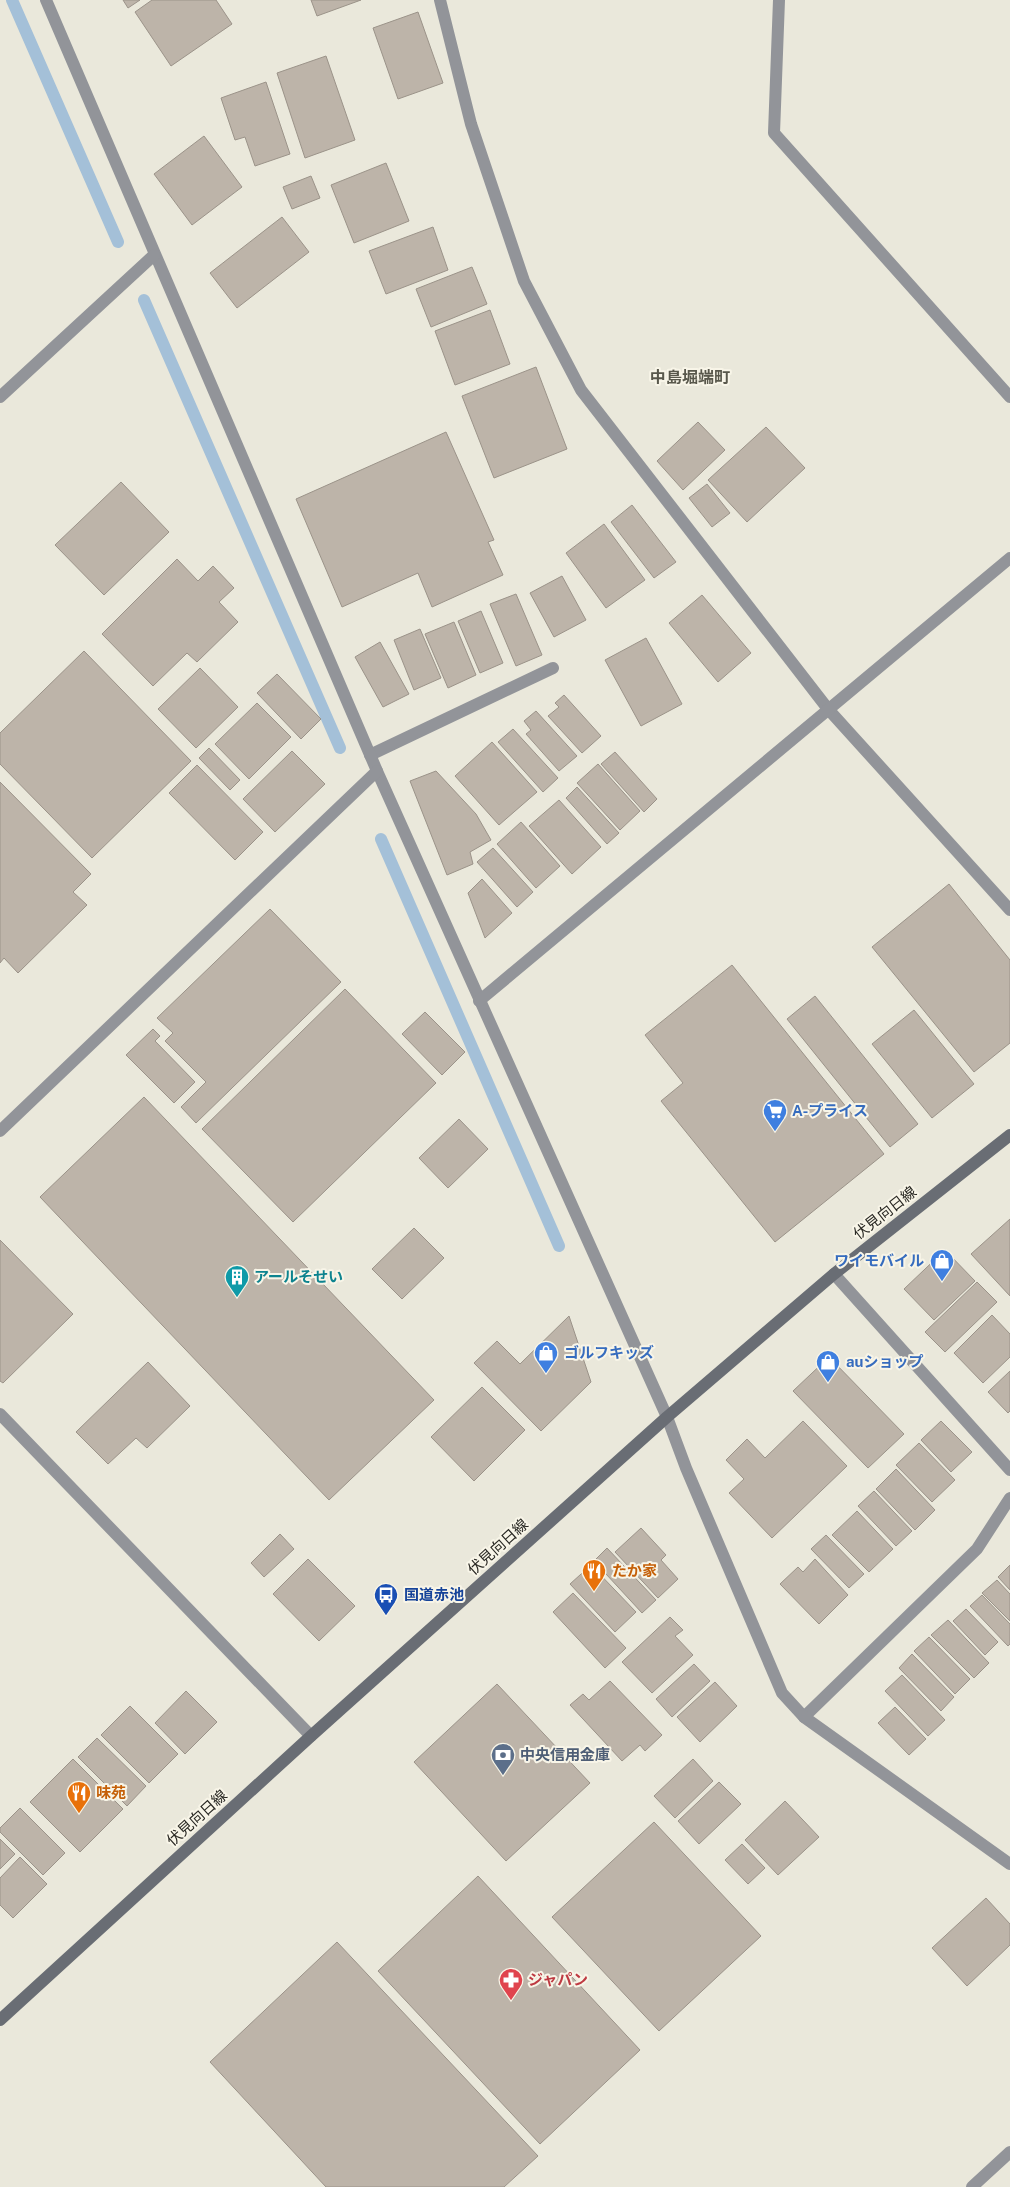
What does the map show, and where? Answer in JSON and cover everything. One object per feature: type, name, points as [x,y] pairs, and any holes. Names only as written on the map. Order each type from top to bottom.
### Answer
[{"type":"main road","name":"伏見向日線","points":[[0,2020],[311,1736],[667,1417],[834,1274],[1010,1135]]},
{"type":"street","points":[[46,0],[377,771],[667,1417],[686,1468],[782,1693],[804,1717],[1010,1864]]},
{"type":"street","points":[[440,0],[471,124],[524,281],[581,390],[828,709],[1010,910]]},
{"type":"street","points":[[779,0],[774,133],[1010,397]]},
{"type":"street","points":[[0,397],[154,255]]},
{"type":"street","points":[[479,1001],[1010,558]]},
{"type":"street","points":[[370,755],[554,668]]},
{"type":"street","points":[[0,1131],[377,771]]},
{"type":"street","points":[[834,1274],[1010,1470]]},
{"type":"street","points":[[0,1414],[311,1736]]},
{"type":"street","points":[[804,1717],[977,1549],[1010,1498]]},
{"type":"street","points":[[972,2187],[1010,2152]]},
{"type":"building","points":[[123,0],[140,0],[128,8]]},
{"type":"building","points":[[152,0],[216,0],[232,24],[171,66],[135,12]]},
{"type":"building","points":[[311,0],[361,0],[317,16]]},
{"type":"building","points":[[418,12],[443,83],[398,99],[373,28]]},
{"type":"building","points":[[326,56],[355,140],[305,158],[277,73]]},
{"type":"building","points":[[266,82],[290,154],[255,166],[245,137],[235,140],[221,98]]},
{"type":"building","points":[[204,136],[242,187],[192,225],[154,174]]},
{"type":"building","points":[[386,163],[409,221],[354,243],[331,185]]},
{"type":"building","points":[[311,176],[320,198],[292,209],[283,187]]},
{"type":"building","points":[[282,217],[309,252],[237,308],[210,273]]},
{"type":"building","points":[[433,227],[448,270],[386,294],[369,251]]},
{"type":"building","points":[[472,267],[487,304],[431,327],[416,289]]},
{"type":"building","points":[[490,310],[510,364],[455,385],[435,331]]},
{"type":"building","points":[[536,367],[567,449],[494,478],[462,396]]},
{"type":"building","points":[[698,422],[725,450],[683,490],[657,461]]},
{"type":"building","points":[[766,427],[805,468],[747,522],[708,480]]},
{"type":"building","points":[[446,432],[494,540],[488,542],[503,575],[432,607],[418,573],[342,607],[296,499]]},
{"type":"building","points":[[121,482],[169,532],[104,595],[55,545]]},
{"type":"building","points":[[707,484],[730,513],[712,527],[689,498]]},
{"type":"building","points":[[632,505],[676,562],[654,578],[611,522]]},
{"type":"building","points":[[604,524],[645,580],[606,608],[566,553]]},
{"type":"building","points":[[177,559],[198,581],[213,566],[234,588],[219,602],[238,622],[197,662],[187,653],[153,686],[102,634]]},
{"type":"building","points":[[562,576],[586,620],[554,637],[530,593]]},
{"type":"building","points":[[516,594],[542,655],[516,666],[490,604]]},
{"type":"building","points":[[702,595],[751,653],[718,682],[669,623]]},
{"type":"building","points":[[481,611],[503,663],[480,673],[458,621]]},
{"type":"building","points":[[454,622],[476,675],[448,688],[425,634]]},
{"type":"building","points":[[420,629],[441,678],[414,690],[394,640]]},
{"type":"building","points":[[646,638],[682,704],[641,726],[605,660]]},
{"type":"building","points":[[380,642],[409,694],[383,707],[355,657]]},
{"type":"building","points":[[84,651],[191,761],[92,858],[0,764],[0,733]]},
{"type":"building","points":[[200,668],[238,707],[196,748],[158,709]]},
{"type":"building","points":[[277,674],[321,719],[301,739],[257,693]]},
{"type":"building","points":[[564,695],[601,736],[582,753],[548,716],[559,707],[555,703]]},
{"type":"building","points":[[257,703],[291,737],[249,779],[215,744]]},
{"type":"building","points":[[536,711],[577,756],[559,771],[526,734],[531,730],[524,721]]},
{"type":"building","points":[[513,729],[558,778],[543,792],[498,742]]},
{"type":"building","points":[[492,742],[537,792],[499,825],[455,776]]},
{"type":"building","points":[[209,748],[240,780],[230,790],[199,758]]},
{"type":"building","points":[[292,751],[325,784],[275,832],[243,799]]},
{"type":"building","points":[[615,752],[657,799],[644,812],[601,764]]},
{"type":"building","points":[[598,764],[640,811],[620,830],[577,783]]},
{"type":"building","points":[[197,765],[263,832],[235,860],[169,793]]},
{"type":"building","points":[[436,771],[476,814],[491,840],[470,852],[473,864],[447,875],[410,781]]},
{"type":"building","points":[[0,782],[91,874],[73,892],[87,905],[18,973],[4,958],[0,963]]},
{"type":"building","points":[[577,787],[619,833],[607,844],[566,798]]},
{"type":"building","points":[[559,800],[601,847],[572,874],[529,826]]},
{"type":"building","points":[[521,822],[560,866],[536,888],[497,844]]},
{"type":"building","points":[[493,848],[533,892],[517,907],[477,862]]},
{"type":"building","points":[[482,879],[512,913],[485,938],[468,893]]},
{"type":"building","points":[[949,884],[1010,960],[1010,1043],[974,1072],[872,947]]},
{"type":"building","points":[[270,909],[341,982],[196,1123],[181,1107],[206,1082],[165,1041],[173,1033],[157,1018]]},
{"type":"building","points":[[732,965],[884,1154],[775,1242],[661,1101],[683,1083],[645,1035]]},
{"type":"building","points":[[345,989],[436,1083],[293,1222],[202,1129]]},
{"type":"building","points":[[815,996],[918,1124],[890,1147],[787,1019]]},
{"type":"building","points":[[914,1010],[974,1084],[932,1118],[872,1044]]},
{"type":"building","points":[[425,1012],[465,1052],[442,1075],[402,1034]]},
{"type":"building","points":[[153,1029],[160,1036],[155,1041],[195,1082],[174,1103],[126,1055]]},
{"type":"building","name":"アールそせい","points":[[144,1097],[434,1400],[329,1500],[40,1197]]},
{"type":"building","points":[[459,1119],[488,1149],[448,1188],[419,1158]]},
{"type":"building","points":[[1010,1219],[1010,1296],[971,1254]]},
{"type":"building","points":[[414,1228],[444,1258],[402,1299],[372,1269]]},
{"type":"building","points":[[0,1240],[73,1314],[3,1383],[0,1381]]},
{"type":"building","points":[[945,1250],[975,1281],[934,1320],[904,1289]]},
{"type":"building","points":[[977,1282],[997,1302],[945,1352],[925,1332]]},
{"type":"building","points":[[992,1315],[1010,1334],[1010,1357],[983,1383],[954,1353]]},
{"type":"building","points":[[569,1316],[591,1382],[541,1431],[474,1363],[497,1341],[520,1364]]},
{"type":"building","points":[[829,1357],[904,1434],[868,1468],[793,1391]]},
{"type":"building","points":[[148,1362],[190,1406],[147,1448],[136,1438],[108,1464],[76,1432]]},
{"type":"building","points":[[1010,1371],[1010,1411],[1008,1413],[988,1392]]},
{"type":"building","points":[[482,1387],[525,1430],[474,1481],[431,1437]]},
{"type":"building","points":[[803,1421],[847,1466],[772,1538],[729,1493],[744,1479],[726,1460],[747,1439],[765,1458]]},
{"type":"building","points":[[941,1421],[972,1452],[951,1472],[921,1440]]},
{"type":"building","points":[[919,1443],[955,1480],[932,1502],[896,1465]]},
{"type":"building","points":[[896,1469],[935,1510],[915,1530],[876,1489]]},
{"type":"building","points":[[874,1491],[912,1531],[896,1546],[858,1506]]},
{"type":"building","points":[[857,1511],[893,1549],[869,1572],[832,1535]]},
{"type":"building","points":[[641,1528],[666,1555],[661,1560],[678,1579],[658,1598],[615,1552]]},
{"type":"building","points":[[280,1534],[294,1549],[264,1577],[251,1563]]},
{"type":"building","points":[[826,1535],[864,1574],[849,1588],[811,1549]]},
{"type":"building","points":[[607,1548],[656,1600],[642,1613],[594,1561]]},
{"type":"building","points":[[308,1559],[355,1606],[319,1641],[273,1594]]},
{"type":"building","points":[[815,1559],[848,1595],[819,1624],[780,1584],[798,1567],[803,1572]]},
{"type":"building","points":[[591,1565],[636,1612],[615,1632],[570,1584]]},
{"type":"building","points":[[1010,1565],[1010,1590],[998,1577]]},
{"type":"building","points":[[997,1580],[1010,1594],[1010,1621],[982,1593]]},
{"type":"building","points":[[573,1593],[626,1648],[605,1668],[553,1612]]},
{"type":"building","points":[[982,1595],[1010,1624],[1010,1644],[1008,1646],[970,1606]]},
{"type":"building","points":[[966,1609],[998,1642],[985,1655],[953,1621]]},
{"type":"building","points":[[670,1617],[683,1630],[675,1636],[693,1655],[652,1693],[622,1662]]},
{"type":"building","points":[[948,1620],[989,1663],[974,1678],[931,1635]]},
{"type":"building","points":[[929,1637],[970,1679],[955,1694],[914,1651]]},
{"type":"building","points":[[912,1654],[954,1697],[941,1711],[899,1668]]},
{"type":"building","points":[[694,1664],[710,1681],[672,1717],[656,1699]]},
{"type":"building","points":[[902,1675],[945,1720],[928,1736],[885,1691]]},
{"type":"building","points":[[610,1681],[662,1735],[645,1751],[640,1745],[622,1761],[570,1705],[583,1694],[589,1700]]},
{"type":"building","points":[[715,1682],[737,1706],[700,1742],[677,1717]]},
{"type":"building","points":[[497,1684],[590,1783],[506,1861],[414,1762]]},
{"type":"building","points":[[186,1691],[217,1722],[185,1754],[155,1723]]},
{"type":"building","points":[[130,1706],[178,1754],[149,1783],[101,1735]]},
{"type":"building","points":[[895,1707],[926,1739],[909,1755],[878,1723]]},
{"type":"building","points":[[97,1738],[146,1786],[127,1806],[78,1757]]},
{"type":"building","points":[[73,1759],[123,1809],[80,1852],[30,1802]]},
{"type":"building","points":[[693,1759],[713,1781],[675,1818],[654,1796]]},
{"type":"building","points":[[719,1782],[741,1804],[699,1844],[678,1821]]},
{"type":"building","points":[[785,1801],[819,1837],[778,1875],[745,1840]]},
{"type":"building","points":[[20,1808],[65,1853],[43,1875],[0,1832],[0,1828]]},
{"type":"building","points":[[654,1822],[761,1936],[659,2031],[552,1917]]},
{"type":"building","points":[[0,1839],[15,1854],[0,1869]]},
{"type":"building","points":[[742,1844],[765,1868],[748,1884],[725,1860]]},
{"type":"building","points":[[20,1857],[47,1884],[13,1918],[0,1905],[0,1878]]},
{"type":"building","points":[[478,1876],[640,2050],[540,2144],[378,1971]]},
{"type":"building","points":[[986,1898],[1010,1924],[1010,1945],[967,1986],[932,1948]]},
{"type":"building","points":[[337,1942],[538,2156],[504,2187],[326,2187],[210,2062]]},
{"type":"waterway","points":[[12,0],[118,242]]},
{"type":"waterway","points":[[144,300],[340,748]]},
{"type":"waterway","points":[[381,839],[559,1246]]},
{"type":"place","name":"A-プライス","points":[[775,1132]]},
{"type":"place","name":"ワイモバイル","points":[[942,1282]]},
{"type":"place","name":"アールそせい","points":[[237,1298]]},
{"type":"place","name":"ゴルフキッズ","points":[[546,1374]]},
{"type":"place","name":"auショップ","points":[[828,1383]]},
{"type":"place","name":"たか家","points":[[594,1592]]},
{"type":"place","name":"国道赤池","points":[[386,1616]]},
{"type":"place","name":"中央信用金庫","points":[[503,1776]]},
{"type":"place","name":"味苑","points":[[79,1814]]},
{"type":"place","name":"ジャパン","points":[[511,2001]]},
{"type":"district","name":"中島堀端町","points":[[690,377]]}]
